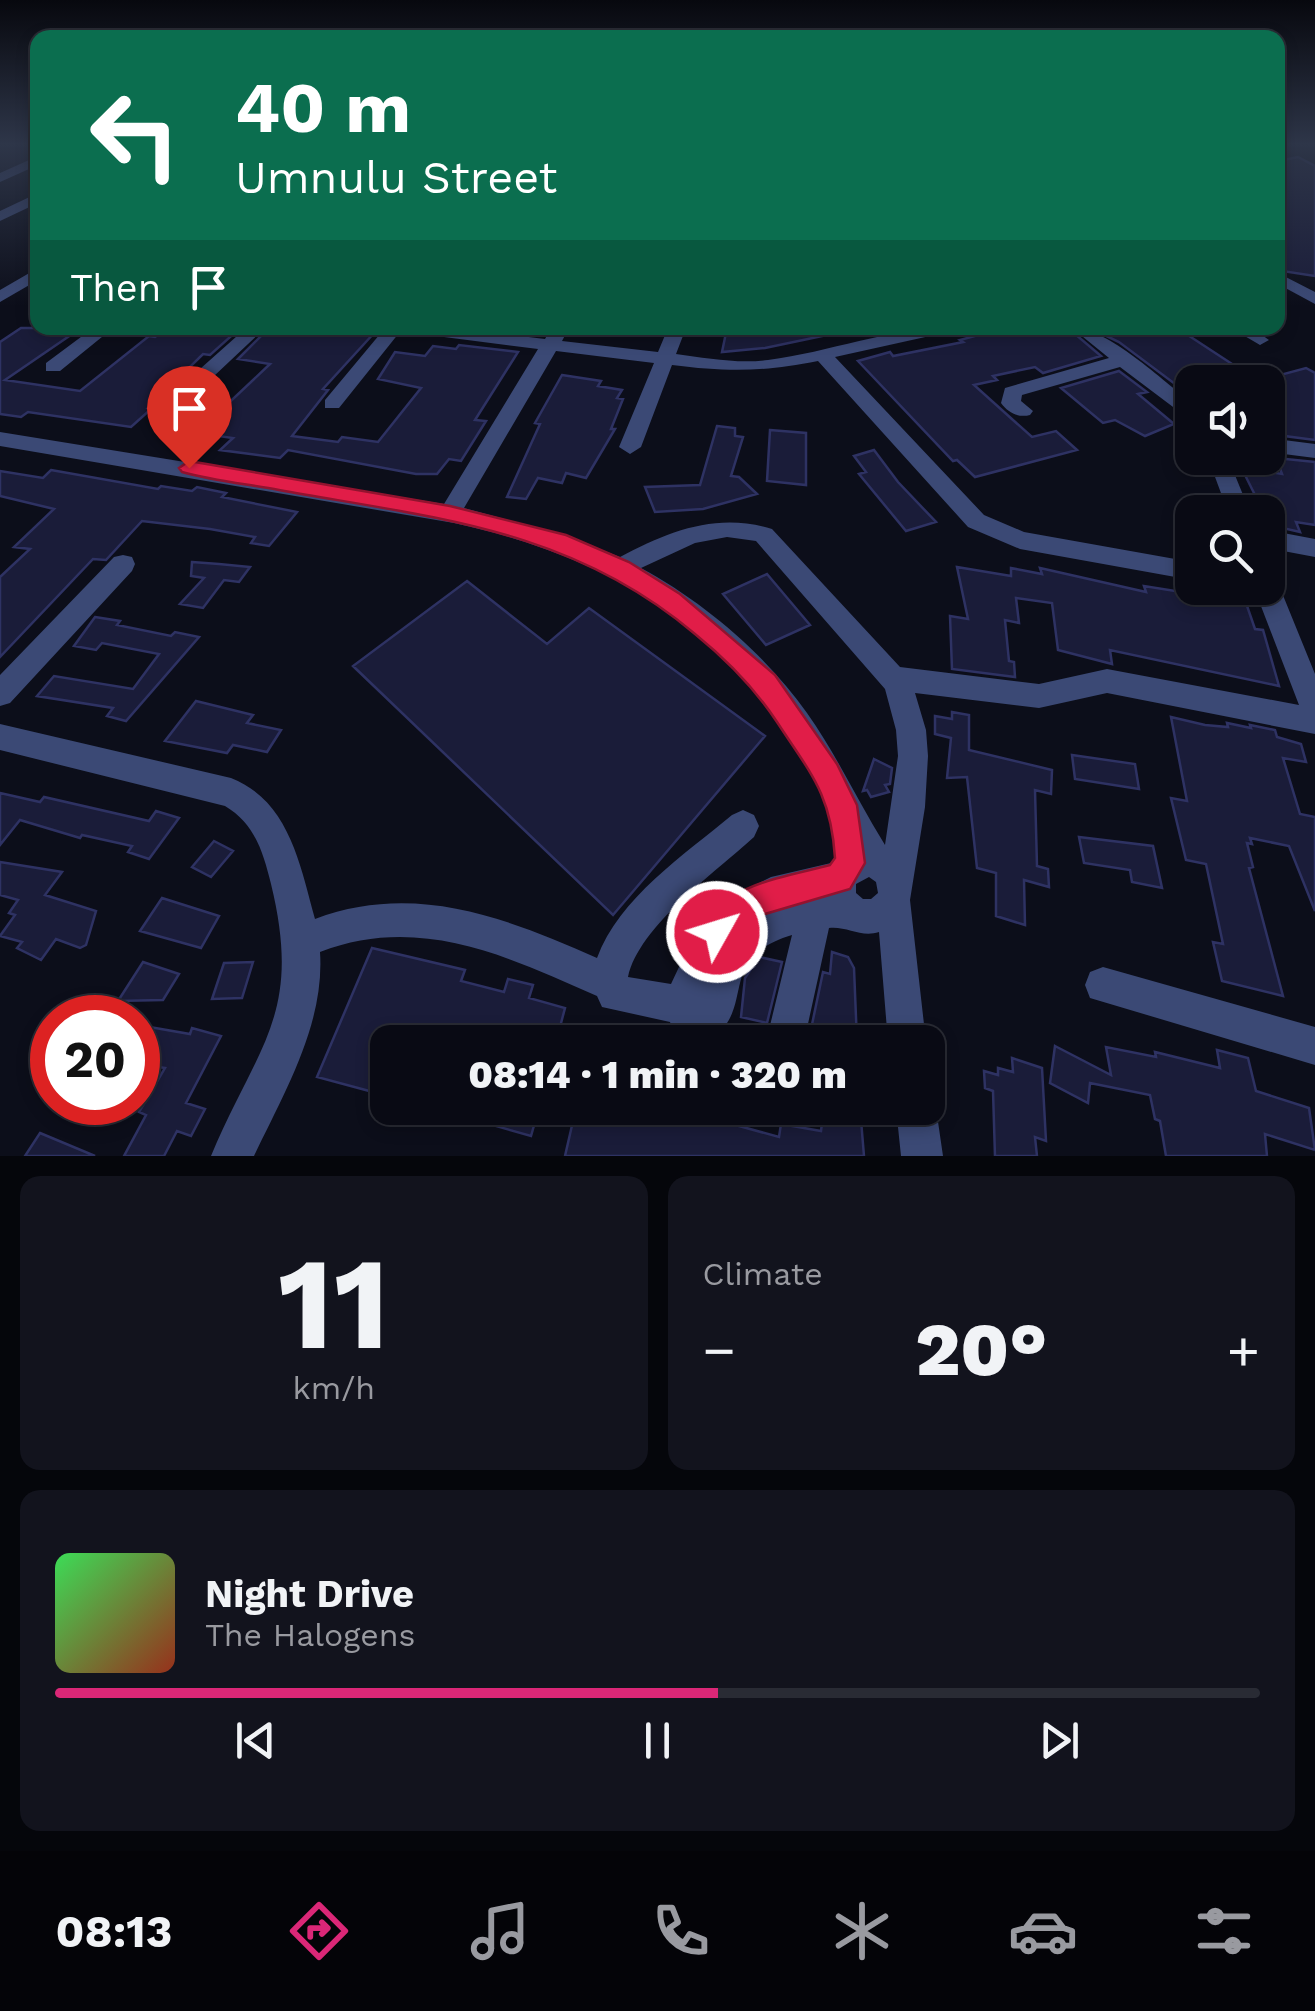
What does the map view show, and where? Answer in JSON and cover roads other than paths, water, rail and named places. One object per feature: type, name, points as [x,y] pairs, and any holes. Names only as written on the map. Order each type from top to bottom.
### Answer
[{"type":"street","points":[[0,217],[30,201]]},
{"type":"street","points":[[0,276],[30,277]]},
{"type":"street","points":[[0,297],[30,279]]},
{"type":"street","points":[[1285,282],[1315,299]]},
{"type":"street","points":[[53,368],[95,335]]},
{"type":"street","points":[[189,390],[248,335]]},
{"type":"street","points":[[332,404],[388,335]]},
{"type":"street","points":[[630,447],[674,335]]},
{"type":"street","points":[[450,514],[555,336],[663,359],[734,368],[767,366],[822,354],[882,335]]},
{"type":"street","points":[[1090,335],[1175,399]]},
{"type":"street","points":[[1252,335],[1260,340]]},
{"type":"street","points":[[822,354],[976,521],[1020,540],[1175,568]]},
{"type":"street","points":[[1023,412],[1011,403],[1012,392],[1124,360]]},
{"type":"street","points":[[0,439],[450,514],[558,541],[621,568],[672,600],[766,683],[806,737],[847,816],[861,891],[898,967],[905,1025]]},
{"type":"street","points":[[1285,447],[1315,451]]},
{"type":"street","points":[[621,568],[665,544],[696,535],[737,528],[764,535],[892,678],[908,706],[912,758],[907,823],[861,891],[794,1025]]},
{"type":"street","points":[[1285,542],[1315,548]]},
{"type":"street","points":[[0,694],[123,564]]},
{"type":"street","points":[[1275,605],[1315,710]]},
{"type":"street","points":[[892,678],[1039,696],[1107,681],[1315,721]]},
{"type":"street","points":[[0,736],[231,793],[250,802],[278,846],[302,941],[302,973],[280,1054],[232,1156]]},
{"type":"street","points":[[607,982],[608,969],[628,933],[744,826]]},
{"type":"street","points":[[302,941],[361,922],[418,918],[467,928],[540,950],[607,982],[623,998],[698,1024],[736,947],[756,930],[861,891]]},
{"type":"street","points":[[1103,985],[1315,1046]]},
{"type":"street","points":[[918,1125],[922,1156]]}]
